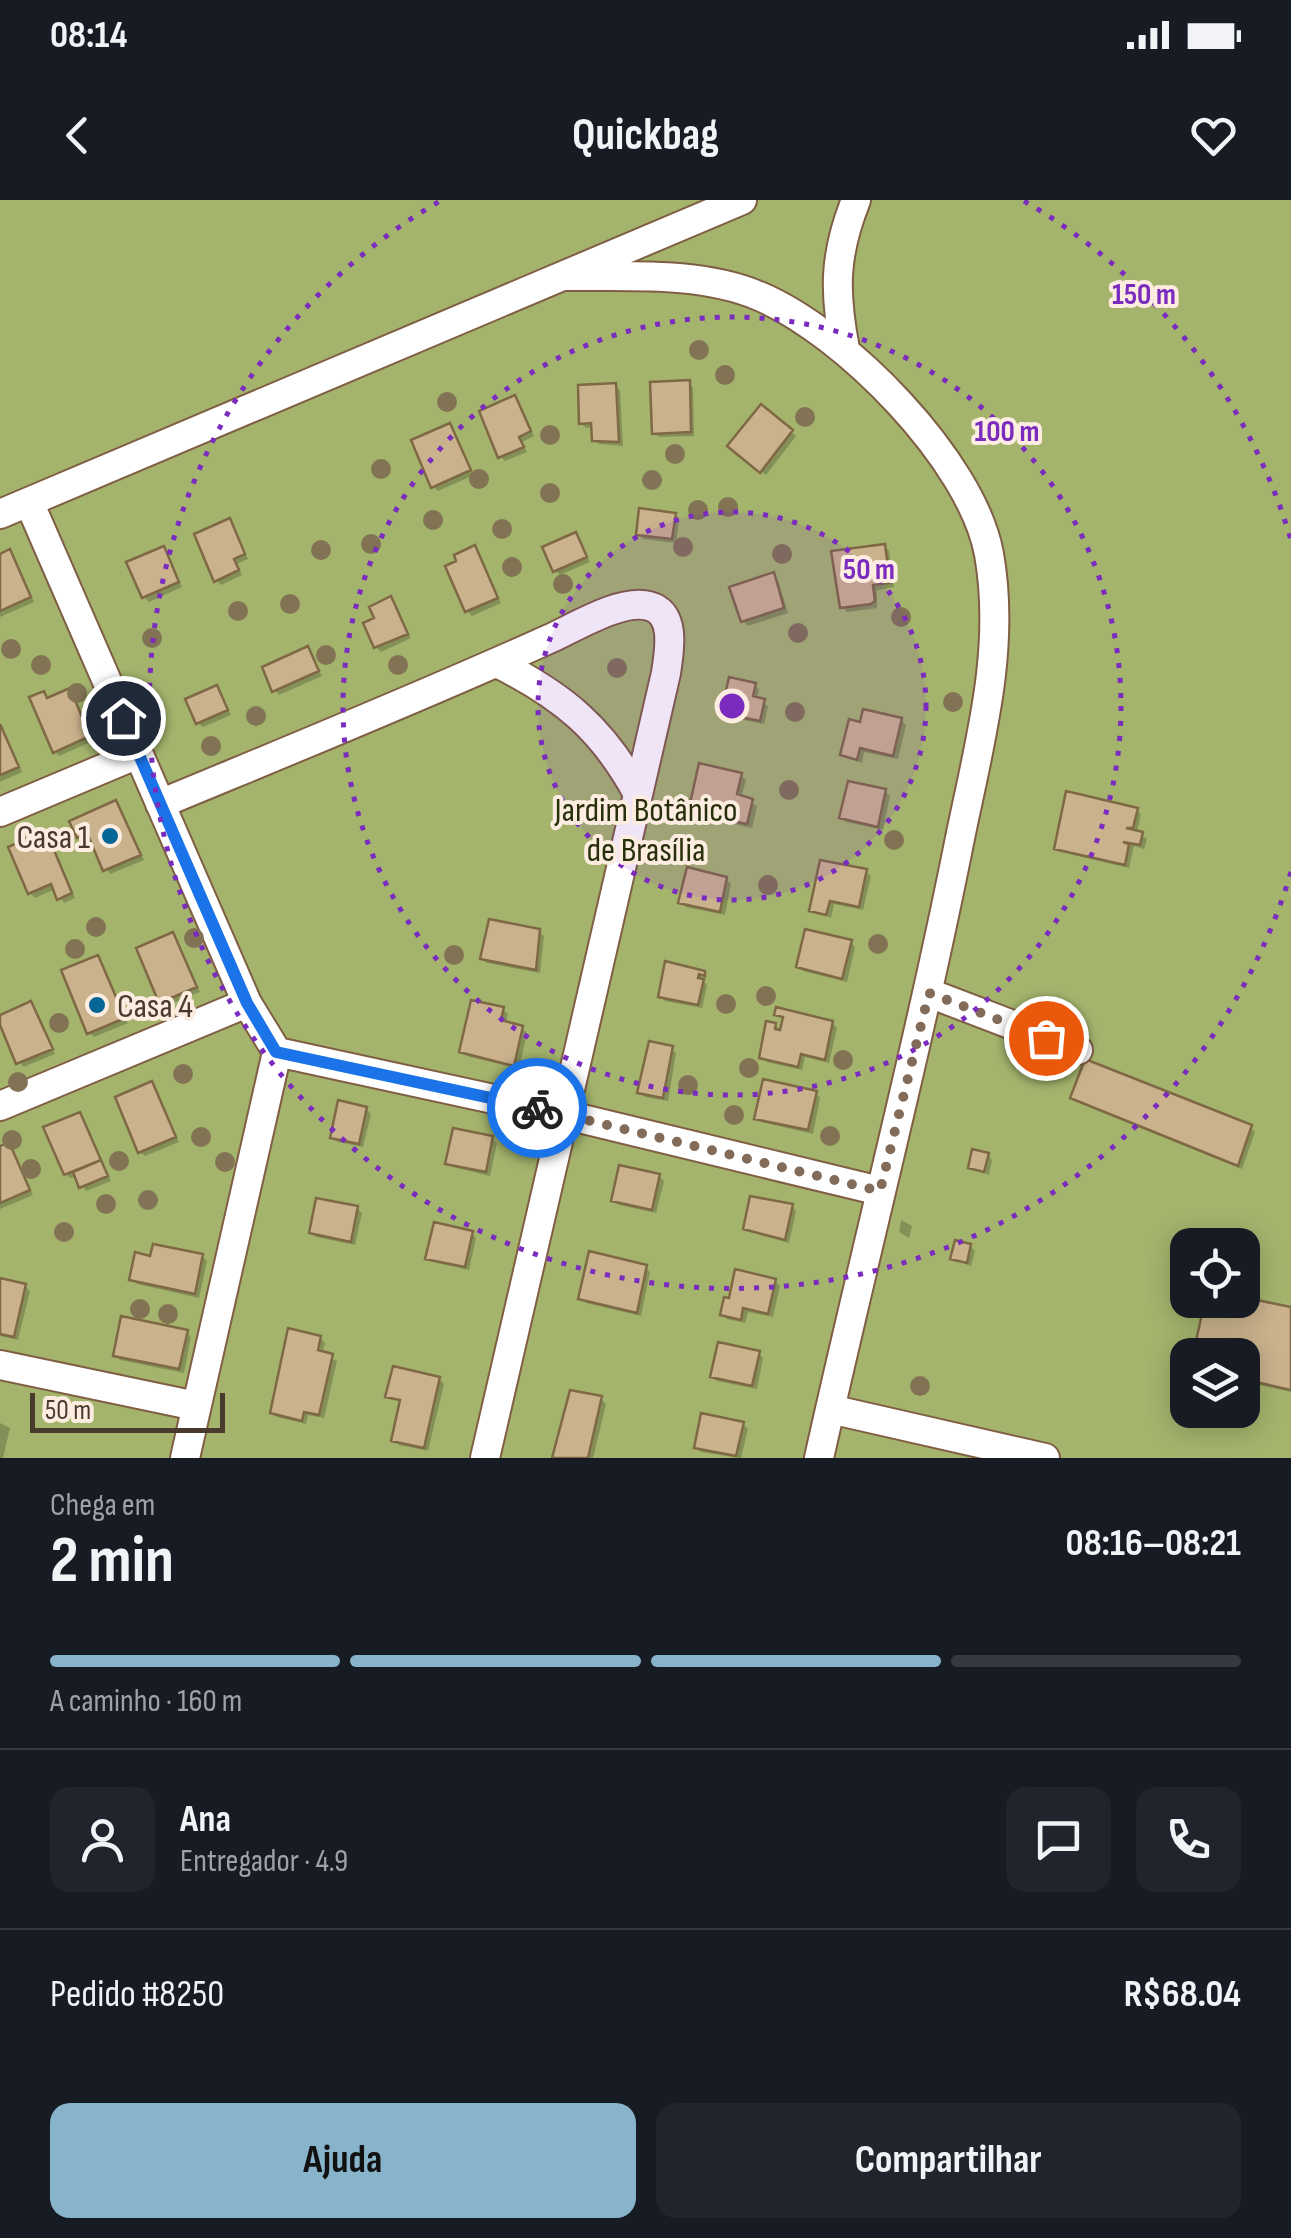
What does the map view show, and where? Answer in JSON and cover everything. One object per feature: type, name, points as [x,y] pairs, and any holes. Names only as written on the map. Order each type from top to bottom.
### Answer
[{"type":"street","points":[[0,514],[742,200]]},
{"type":"street","points":[[844,349],[836,304],[837,263],[856,200]]},
{"type":"street","points":[[564,276],[712,283],[758,295],[808,321],[844,349],[945,460],[975,510],[988,551],[993,584],[994,656],[929,993],[819,1458]]},
{"type":"street","points":[[29,502],[247,1003],[276,1052],[185,1458]]},
{"type":"street","points":[[160,804],[628,606],[654,606],[663,614],[670,646],[666,673],[485,1458]]},
{"type":"street","points":[[497,663],[532,680],[594,728],[622,764],[638,794]]},
{"type":"street","points":[[0,812],[138,754]]},
{"type":"street","points":[[929,993],[1078,1050]]},
{"type":"street","points":[[0,1106],[247,1003]]},
{"type":"street","points":[[276,1052],[562,1114],[880,1191]]},
{"type":"street","points":[[0,1365],[196,1406]]},
{"type":"street","points":[[830,1409],[1045,1458]]},
{"type":"green space","name":"Jardim Botânico de Brasília","points":[[0,200],[1291,200],[1291,1458],[0,1458]]},
{"type":"building","points":[[690,380],[691,432],[652,434],[650,382]]},
{"type":"building","points":[[616,383],[619,442],[592,441],[591,423],[579,424],[578,385]]},
{"type":"building","points":[[515,395],[531,431],[519,437],[524,447],[498,458],[479,411]]},
{"type":"building","points":[[761,404],[793,430],[760,473],[727,446]]},
{"type":"building","points":[[450,423],[471,470],[431,488],[411,440]]},
{"type":"building","points":[[639,508],[676,513],[672,539],[636,535]]},
{"type":"building","points":[[230,518],[245,554],[234,559],[239,570],[214,582],[194,534]]},
{"type":"building","points":[[576,532],[587,557],[553,572],[542,547]]},
{"type":"building","points":[[885,544],[890,583],[873,585],[875,601],[871,604],[840,608],[831,551]]},
{"type":"building","points":[[475,545],[498,598],[465,612],[445,566],[456,561],[454,555]]},
{"type":"building","points":[[164,546],[179,582],[142,598],[126,562]]},
{"type":"building","points":[[10,549],[31,597],[0,611],[0,554]]},
{"type":"building","points":[[774,572],[784,608],[741,622],[729,587]]},
{"type":"building","points":[[391,596],[408,634],[374,648],[363,623],[374,618],[369,607]]},
{"type":"building","points":[[308,646],[319,671],[272,692],[262,667]]},
{"type":"building","points":[[729,677],[756,683],[753,696],[765,699],[760,721],[721,713]]},
{"type":"building","points":[[217,685],[228,710],[196,724],[185,699]]},
{"type":"building","points":[[70,688],[90,736],[53,753],[29,697],[44,691],[47,698]]},
{"type":"building","points":[[863,709],[902,718],[893,756],[860,748],[857,760],[840,755],[849,719],[860,722]]},
{"type":"building","points":[[0,724],[19,767],[0,775]]},
{"type":"building","points":[[699,763],[742,773],[737,794],[753,799],[747,824],[688,812]]},
{"type":"building","points":[[848,781],[886,789],[878,827],[839,818]]},
{"type":"building","points":[[1066,791],[1138,808],[1133,828],[1126,828],[1143,832],[1140,845],[1123,842],[1129,844],[1125,865],[1054,849]]},
{"type":"building","name":"Casa 1","points":[[116,800],[141,855],[103,871],[87,833],[77,838],[69,821]]},
{"type":"building","points":[[46,831],[72,893],[57,900],[51,884],[28,894],[8,847]]},
{"type":"building","points":[[820,860],[867,869],[859,907],[830,901],[826,915],[809,911]]},
{"type":"building","points":[[687,867],[727,877],[720,912],[678,903]]},
{"type":"building","points":[[489,919],[540,929],[536,970],[480,959]]},
{"type":"building","points":[[805,929],[852,940],[842,979],[796,967]]},
{"type":"building","points":[[173,932],[197,987],[159,1003],[136,948]]},
{"type":"building","name":"Casa 4","points":[[98,955],[125,1018],[87,1034],[61,970]]},
{"type":"building","points":[[665,961],[705,971],[705,976],[699,974],[698,978],[704,979],[698,1005],[658,997]]},
{"type":"building","points":[[471,1000],[504,1007],[501,1020],[523,1026],[514,1066],[459,1052]]},
{"type":"building","points":[[31,1001],[53,1049],[16,1064],[0,1025],[0,1015]]},
{"type":"building","points":[[776,1007],[833,1021],[825,1060],[801,1054],[798,1067],[759,1058],[766,1021],[776,1023],[775,1029],[780,1030],[783,1017],[774,1015]]},
{"type":"building","points":[[649,1041],[673,1046],[663,1098],[637,1093]]},
{"type":"building","points":[[1085,1059],[1252,1125],[1238,1166],[1070,1098]]},
{"type":"building","points":[[763,1079],[817,1091],[808,1130],[754,1119]]},
{"type":"building","points":[[152,1081],[176,1137],[138,1153],[115,1097]]},
{"type":"building","points":[[338,1100],[367,1107],[359,1144],[330,1138]]},
{"type":"building","points":[[80,1112],[101,1160],[64,1175],[43,1127]]},
{"type":"building","points":[[453,1128],[493,1136],[486,1172],[445,1164]]},
{"type":"building","points":[[9,1142],[30,1190],[0,1203],[0,1146]]},
{"type":"building","points":[[972,1149],[989,1153],[984,1172],[968,1168]]},
{"type":"building","points":[[101,1160],[108,1176],[79,1188],[73,1172]]},
{"type":"building","points":[[619,1165],[660,1174],[652,1210],[611,1201]]},
{"type":"building","points":[[750,1196],[793,1204],[785,1240],[743,1229]]},
{"type":"building","points":[[316,1198],[358,1206],[351,1242],[309,1233]]},
{"type":"building","points":[[434,1222],[473,1231],[465,1267],[425,1259]]},
{"type":"building","points":[[955,1240],[971,1244],[967,1263],[950,1259]]},
{"type":"building","points":[[153,1244],[203,1254],[195,1294],[129,1280],[135,1252],[150,1256]]},
{"type":"building","points":[[589,1251],[647,1265],[637,1313],[578,1299]]},
{"type":"building","points":[[735,1269],[776,1279],[768,1314],[743,1308],[741,1320],[720,1315],[724,1297],[729,1298]]},
{"type":"building","points":[[0,1278],[26,1284],[14,1337],[0,1334]]},
{"type":"building","points":[[1260,1301],[1291,1307],[1291,1390],[1260,1383],[1260,1338],[1197,1338],[1201,1318],[1260,1318]]},
{"type":"building","points":[[121,1316],[188,1330],[179,1369],[113,1356]]},
{"type":"building","points":[[288,1328],[321,1336],[318,1350],[333,1354],[319,1415],[304,1412],[302,1421],[270,1413]]},
{"type":"building","points":[[718,1342],[760,1351],[752,1386],[710,1377]]},
{"type":"building","points":[[393,1366],[440,1377],[424,1448],[391,1441],[400,1400],[385,1397]]},
{"type":"building","points":[[570,1390],[602,1396],[588,1458],[552,1458]]},
{"type":"building","points":[[701,1413],[744,1422],[736,1456],[694,1448]]},
{"type":"way so far","points":[[537,1108],[880,1191],[929,993],[1046,1038]]},
{"type":"place","name":"Casa 1","points":[[110,836]]},
{"type":"place","name":"Casa 4","points":[[97,1005]]},
{"type":"route","points":[[123,718],[247,1003],[276,1052],[537,1108]]}]
